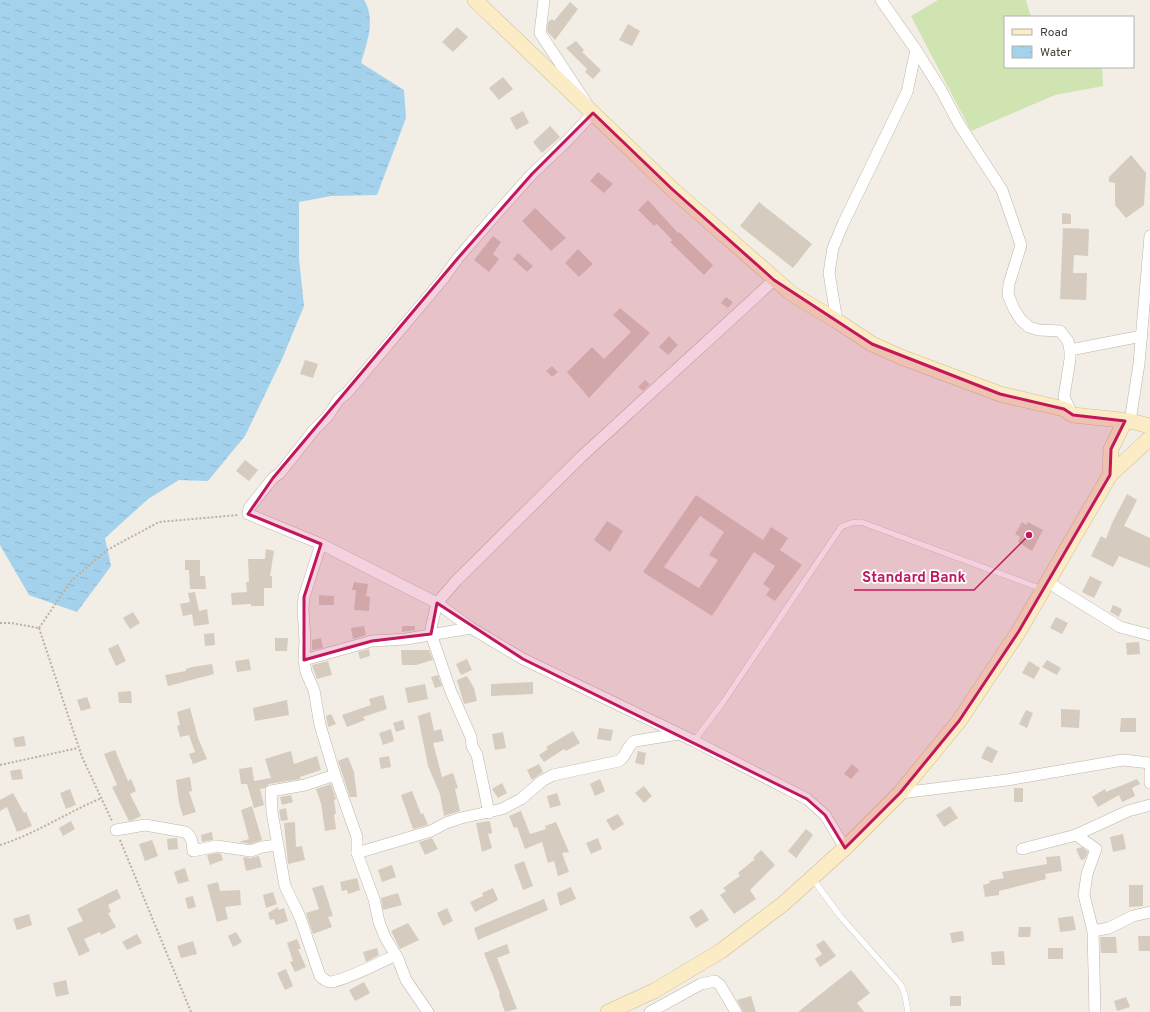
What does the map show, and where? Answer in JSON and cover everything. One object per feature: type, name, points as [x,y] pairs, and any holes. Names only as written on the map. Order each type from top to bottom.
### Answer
[{"type":"main road","points":[[475,0],[672,189],[774,280],[792,294],[872,344],[947,376],[1000,394],[1064,409],[1072,415],[1128,421],[1150,426]]},
{"type":"main road","points":[[1110,475],[1111,449],[1128,421]]},
{"type":"main road","points":[[608,1012],[654,991],[720,951],[783,904],[845,848],[900,793],[959,721],[1019,631],[1047,586],[1110,475],[1150,438]]},
{"type":"street","points":[[544,0],[543,15],[540,20],[540,33],[593,113],[567,141],[532,174],[463,252],[443,279],[347,393],[339,399],[328,416],[314,430],[280,473],[273,478],[249,508],[248,514],[321,544],[437,603],[471,628],[523,659],[680,734],[807,799],[825,815],[845,848]]},
{"type":"street","points":[[881,0],[916,50],[941,90],[959,124],[1002,190],[1021,240],[1021,245],[1009,284],[1008,295],[1021,320],[1029,327],[1060,331],[1068,341],[1070,359],[1064,397],[1072,415]]},
{"type":"street","points":[[837,321],[829,273],[833,248],[843,224],[907,92],[916,50]]},
{"type":"street","points":[[1128,421],[1136,391],[1150,236]]},
{"type":"street","points":[[489,813],[477,755],[472,746],[471,737],[451,692],[431,634],[437,603],[494,542],[580,457],[774,280]]},
{"type":"street","points":[[1070,350],[1142,336]]},
{"type":"street","points":[[321,544],[304,597],[302,609],[305,640],[304,660],[306,672],[314,690],[316,706],[335,775],[357,837],[357,853],[385,937],[396,955],[406,980],[428,1012]]},
{"type":"street","points":[[1047,586],[1120,627],[1150,635]]},
{"type":"street","points":[[304,660],[364,643],[406,639],[471,628]]},
{"type":"street","points":[[357,853],[431,831],[446,823],[461,818],[489,813],[521,799],[542,781],[553,775],[619,761],[624,757],[632,742],[680,734]]},
{"type":"street","points":[[900,793],[1007,780],[1124,760],[1150,763]]},
{"type":"street","points":[[1150,771],[1150,783]]},
{"type":"street","points":[[335,775],[305,786],[271,791],[272,812],[285,886],[300,917],[320,976],[325,981],[330,982],[340,979],[396,955]]},
{"type":"street","points":[[1022,850],[1076,835],[1128,811],[1150,805]]},
{"type":"street","points":[[116,830],[145,825],[185,832],[190,835],[193,851],[217,846],[251,850],[262,846],[277,845]]},
{"type":"street","points":[[1076,835],[1096,849],[1087,874],[1084,895],[1093,931],[1095,1012]]},
{"type":"street","points":[[1093,931],[1110,928],[1132,916],[1150,912]]},
{"type":"street","points":[[654,1011],[700,984],[714,981],[720,985],[736,1012]]},
{"type":"street","points":[[654,991],[654,1011]]},
{"type":"lane","points":[[694,741],[724,701],[840,527],[851,522],[861,522],[1047,586]]},
{"type":"lane","points":[[812,878],[840,916],[901,985],[905,995],[908,1012]]},
{"type":"path","points":[[0,623],[10,623],[39,628],[70,582],[108,550],[159,522],[248,514]]},
{"type":"path","points":[[0,765],[78,748]]},
{"type":"path","points":[[0,845],[45,827],[64,815],[102,798]]},
{"type":"highlighted area","points":[[593,113],[672,189],[774,280],[872,344],[1000,394],[1064,409],[1073,415],[1125,421],[1111,449],[1110,475],[1019,631],[959,721],[900,793],[845,848],[825,815],[807,799],[523,659],[437,603],[431,634],[372,641],[304,660],[304,597],[321,544],[248,514],[273,478],[458,258],[532,174]]},
{"type":"green space","points":[[938,0],[1026,0],[1031,16],[1004,16],[1004,68],[1102,68],[1103,86],[1055,95],[971,131],[911,16]]},
{"type":"water","points":[[0,0],[364,0],[368,7],[370,23],[368,39],[361,63],[404,90],[406,118],[377,195],[331,196],[299,202],[299,258],[304,306],[282,359],[245,436],[208,481],[179,480],[148,499],[105,538],[111,566],[77,612],[29,595],[0,545]]},
{"type":"building","points":[[570,2],[578,9],[555,40],[547,31],[548,22],[552,19],[554,21]]},
{"type":"building","points":[[628,24],[640,31],[632,46],[619,40]]},
{"type":"building","points":[[457,27],[468,37],[453,52],[442,42]]},
{"type":"building","points":[[576,41],[584,50],[582,52],[601,70],[593,79],[585,72],[587,69],[566,48]]},
{"type":"building","points":[[503,77],[513,89],[499,100],[489,88]]},
{"type":"building","points":[[523,111],[529,123],[516,130],[510,118]]},
{"type":"building","points":[[550,126],[560,137],[542,153],[533,142]]},
{"type":"building","points":[[1131,155],[1146,173],[1144,205],[1126,218],[1115,205],[1115,183],[1109,182],[1109,177]]},
{"type":"building","points":[[598,172],[613,184],[604,193],[590,181]]},
{"type":"building","points":[[648,200],[678,233],[679,232],[713,265],[704,275],[670,242],[672,240],[657,224],[654,226],[638,210]]},
{"type":"building","points":[[759,202],[812,244],[793,268],[740,226]]},
{"type":"building","points":[[535,208],[566,238],[551,251],[522,221]]},
{"type":"building","points":[[1062,213],[1071,214],[1071,224],[1062,224]]},
{"type":"building","points":[[1063,228],[1089,229],[1088,256],[1074,255],[1073,273],[1087,273],[1086,300],[1060,299]]},
{"type":"building","points":[[493,236],[501,242],[493,254],[499,259],[489,272],[474,260]]},
{"type":"building","points":[[578,249],[593,264],[579,277],[565,263]]},
{"type":"building","points":[[518,253],[533,266],[527,272],[513,259]]},
{"type":"building","points":[[726,297],[733,302],[728,308],[721,303]]},
{"type":"building","points":[[620,308],[650,333],[589,398],[567,372],[592,347],[604,359],[631,332],[613,315]]},
{"type":"building","points":[[669,336],[678,345],[668,355],[659,347]]},
{"type":"building","points":[[305,360],[318,364],[313,378],[300,374]]},
{"type":"building","points":[[552,366],[558,372],[552,377],[546,371]]},
{"type":"building","points":[[645,380],[650,384],[643,391],[638,387]]},
{"type":"building","points":[[245,460],[258,470],[249,481],[236,471]]},
{"type":"building","points":[[1127,494],[1137,500],[1124,526],[1150,538],[1150,568],[1119,556],[1113,567],[1091,556],[1101,536],[1106,539],[1112,523]]},
{"type":"building","points":[[696,495],[763,540],[771,527],[788,538],[780,550],[802,565],[775,601],[766,595],[770,589],[763,584],[775,566],[754,552],[712,616],[643,572]],"holes":[[[700,516],[724,532],[709,555],[718,560],[699,588],[664,567]]]},
{"type":"building","points":[[607,521],[623,531],[610,552],[594,540]]},
{"type":"building","points":[[1022,522],[1026,525],[1028,522],[1043,530],[1032,551],[1018,542],[1020,537],[1015,534]]},
{"type":"building","points":[[266,549],[274,551],[270,576],[272,576],[272,588],[264,588],[264,606],[251,606],[251,604],[232,605],[231,593],[247,592],[246,582],[249,582],[248,559],[265,559]]},
{"type":"building","points":[[185,560],[200,560],[200,576],[205,576],[206,589],[190,589],[189,570],[185,570]]},
{"type":"building","points":[[1090,576],[1102,582],[1094,598],[1082,592]]},
{"type":"building","points":[[354,582],[368,584],[366,596],[370,597],[369,611],[354,610],[356,590],[352,590]]},
{"type":"building","points":[[195,592],[199,611],[207,609],[209,624],[194,626],[192,614],[183,616],[180,604],[190,602],[188,593]]},
{"type":"building","points":[[319,595],[334,596],[334,605],[319,605]]},
{"type":"building","points":[[1113,605],[1122,609],[1119,617],[1110,612]]},
{"type":"building","points":[[133,612],[140,623],[130,629],[123,618]]},
{"type":"building","points":[[1056,617],[1068,623],[1062,634],[1050,628]]},
{"type":"building","points":[[364,626],[366,635],[353,639],[351,628]]},
{"type":"building","points":[[402,626],[415,626],[415,630],[402,632]]},
{"type":"building","points":[[214,633],[215,645],[205,646],[204,634]]},
{"type":"building","points":[[275,638],[288,638],[287,651],[275,651]]},
{"type":"building","points":[[321,638],[323,648],[312,650],[312,640]]},
{"type":"building","points":[[1139,642],[1140,654],[1127,655],[1126,643]]},
{"type":"building","points":[[118,644],[126,661],[116,666],[108,649]]},
{"type":"building","points":[[369,649],[370,656],[360,659],[358,652]]},
{"type":"building","points":[[401,650],[429,650],[433,660],[416,665],[402,665]]},
{"type":"building","points":[[249,659],[251,670],[237,672],[235,661]]},
{"type":"building","points":[[467,659],[472,670],[461,675],[456,664]]},
{"type":"building","points":[[1047,660],[1061,668],[1057,675],[1042,667]]},
{"type":"building","points":[[328,661],[332,675],[317,679],[312,665]]},
{"type":"building","points":[[1029,661],[1040,668],[1034,679],[1022,673]]},
{"type":"building","points":[[212,664],[214,674],[168,686],[165,675],[186,671],[186,669],[192,667]]},
{"type":"building","points":[[438,675],[442,686],[435,688],[431,677]]},
{"type":"building","points":[[467,676],[474,688],[477,701],[464,704],[457,680]]},
{"type":"building","points":[[533,682],[533,694],[491,696],[491,684]]},
{"type":"building","points":[[425,684],[428,699],[408,703],[405,688]]},
{"type":"building","points":[[131,691],[132,703],[119,703],[118,692]]},
{"type":"building","points":[[383,695],[387,709],[363,717],[365,720],[347,727],[342,715],[371,705],[369,699]]},
{"type":"building","points":[[87,697],[91,708],[81,711],[77,700]]},
{"type":"building","points":[[287,700],[289,715],[255,721],[253,708]]},
{"type":"building","points":[[190,708],[198,738],[207,759],[193,764],[189,754],[195,752],[189,735],[180,737],[177,726],[180,725],[177,712]]},
{"type":"building","points":[[1061,709],[1080,710],[1079,728],[1061,727]]},
{"type":"building","points":[[1026,710],[1033,713],[1027,728],[1019,724]]},
{"type":"building","points":[[430,712],[434,731],[441,729],[444,741],[433,743],[442,777],[453,773],[458,788],[455,789],[460,811],[444,816],[440,794],[428,766],[418,716]]},
{"type":"building","points":[[331,714],[336,724],[328,727],[326,716]]},
{"type":"building","points":[[1121,718],[1136,718],[1136,732],[1120,732]]},
{"type":"building","points":[[403,720],[405,729],[396,732],[393,723]]},
{"type":"building","points":[[599,728],[613,730],[611,741],[597,739]]},
{"type":"building","points":[[391,729],[394,741],[383,745],[379,733]]},
{"type":"building","points":[[573,731],[580,743],[566,751],[564,749],[544,762],[539,755],[548,749],[546,747]]},
{"type":"building","points":[[503,732],[506,748],[495,750],[492,734]]},
{"type":"building","points":[[24,736],[26,746],[15,747],[13,738]]},
{"type":"building","points":[[987,746],[998,751],[992,763],[981,758]]},
{"type":"building","points":[[115,750],[128,781],[131,779],[136,791],[130,794],[141,816],[129,821],[112,787],[117,785],[104,754]]},
{"type":"building","points":[[291,751],[294,764],[317,756],[321,770],[300,777],[300,779],[269,784],[265,788],[260,789],[264,805],[254,808],[247,784],[241,784],[239,769],[252,767],[254,781],[271,778],[265,759]]},
{"type":"building","points":[[638,751],[646,753],[644,765],[635,763]]},
{"type":"building","points":[[389,756],[391,767],[381,769],[379,758]]},
{"type":"building","points":[[348,757],[354,772],[357,797],[350,797],[338,761]]},
{"type":"building","points":[[539,764],[543,772],[532,780],[527,770]]},
{"type":"building","points":[[852,764],[859,770],[851,779],[844,774]]},
{"type":"building","points":[[21,769],[23,779],[12,780],[10,771]]},
{"type":"building","points":[[190,777],[192,791],[189,792],[196,812],[183,816],[179,803],[176,780]]},
{"type":"building","points":[[600,779],[605,791],[595,796],[590,784]]},
{"type":"building","points":[[1137,779],[1140,784],[1132,788],[1135,796],[1122,802],[1119,795],[1098,807],[1092,797],[1105,789],[1106,792]]},
{"type":"building","points":[[502,783],[507,793],[498,798],[492,789]]},
{"type":"building","points":[[331,784],[336,799],[334,800],[336,814],[334,814],[336,829],[325,831],[321,803],[316,789]]},
{"type":"building","points":[[644,786],[652,796],[644,803],[635,793]]},
{"type":"building","points":[[1014,788],[1023,788],[1023,802],[1014,802]]},
{"type":"building","points":[[70,789],[76,805],[66,809],[60,793]]},
{"type":"building","points":[[412,791],[421,814],[423,813],[428,825],[413,829],[401,795]]},
{"type":"building","points":[[13,793],[24,813],[26,812],[32,826],[17,832],[7,807],[0,811],[0,800]]},
{"type":"building","points":[[557,793],[561,805],[550,808],[547,796]]},
{"type":"building","points":[[291,795],[293,802],[282,805],[280,797]]},
{"type":"building","points":[[252,806],[262,840],[250,844],[239,842],[249,839],[241,810]]},
{"type":"building","points":[[950,806],[958,818],[944,827],[936,815]]},
{"type":"building","points":[[286,808],[288,820],[281,821],[279,810]]},
{"type":"building","points":[[521,811],[530,834],[546,829],[545,826],[556,822],[569,852],[562,853],[569,872],[558,876],[554,861],[548,863],[542,842],[525,849],[517,827],[514,828],[509,816]]},
{"type":"building","points":[[618,814],[624,824],[613,831],[606,820]]},
{"type":"building","points":[[71,821],[75,829],[63,836],[59,828]]},
{"type":"building","points":[[490,821],[492,833],[488,834],[492,848],[482,852],[476,823]]},
{"type":"building","points":[[295,822],[296,847],[302,846],[305,860],[288,864],[284,823]]},
{"type":"building","points":[[806,829],[813,835],[796,858],[788,851]]},
{"type":"building","points":[[212,832],[213,840],[202,842],[201,835]]},
{"type":"building","points":[[1123,834],[1126,849],[1113,852],[1110,837]]},
{"type":"building","points":[[177,838],[178,849],[168,850],[167,839]]},
{"type":"building","points":[[432,838],[438,849],[425,855],[419,842]]},
{"type":"building","points":[[598,838],[602,849],[591,854],[586,843]]},
{"type":"building","points":[[152,840],[158,856],[145,861],[139,844]]},
{"type":"building","points":[[1082,847],[1088,852],[1085,859],[1081,860],[1076,849]]},
{"type":"building","points":[[761,850],[775,865],[750,890],[756,899],[734,914],[720,895],[726,891],[723,888],[740,876],[738,873],[755,859],[753,858]]},
{"type":"building","points":[[217,853],[221,854],[223,860],[210,865],[207,855]]},
{"type":"building","points":[[259,856],[262,867],[246,871],[243,857],[250,858]]},
{"type":"building","points":[[1060,856],[1062,871],[1045,874],[1046,879],[999,891],[999,895],[985,897],[983,885],[990,883],[989,881],[1004,878],[1002,872],[1047,864],[1046,857]]},
{"type":"building","points":[[524,861],[533,886],[523,890],[514,865]]},
{"type":"building","points":[[392,865],[396,877],[382,882],[378,870]]},
{"type":"building","points":[[185,868],[189,881],[178,884],[174,872]]},
{"type":"building","points":[[357,878],[360,890],[348,894],[347,890],[342,891],[340,882]]},
{"type":"building","points":[[218,882],[220,891],[240,890],[241,905],[225,907],[228,919],[217,922],[207,885]]},
{"type":"building","points":[[323,885],[333,916],[328,917],[332,927],[313,934],[306,913],[319,909],[312,888]]},
{"type":"building","points":[[1129,885],[1143,885],[1143,906],[1129,907]]},
{"type":"building","points":[[571,887],[576,899],[560,906],[557,893]]},
{"type":"building","points":[[493,888],[498,900],[475,912],[470,902],[483,896],[482,893]]},
{"type":"building","points":[[117,889],[121,898],[108,905],[111,912],[108,913],[116,927],[101,935],[100,932],[84,939],[90,951],[79,956],[67,928],[83,921],[77,909]]},
{"type":"building","points":[[273,892],[277,904],[266,908],[263,895]]},
{"type":"building","points":[[398,893],[402,905],[383,910],[381,898]]},
{"type":"building","points":[[193,896],[196,907],[188,909],[185,898]]},
{"type":"building","points":[[544,899],[548,910],[478,940],[474,928]]},
{"type":"building","points":[[278,907],[278,910],[284,908],[288,921],[276,925],[274,919],[270,920],[268,913]]},
{"type":"building","points":[[447,908],[453,921],[443,926],[437,913]]},
{"type":"building","points":[[702,909],[709,920],[696,928],[689,917]]},
{"type":"building","points":[[29,914],[32,925],[17,930],[13,919]]},
{"type":"building","points":[[1073,916],[1076,930],[1060,932],[1058,918]]},
{"type":"building","points":[[408,923],[419,940],[400,949],[391,931]]},
{"type":"building","points":[[1019,927],[1031,927],[1030,937],[1018,937]]},
{"type":"building","points":[[963,931],[964,941],[952,943],[950,933]]},
{"type":"building","points":[[236,932],[242,942],[233,947],[228,936]]},
{"type":"building","points":[[137,934],[142,943],[127,950],[122,942]]},
{"type":"building","points":[[1138,936],[1150,936],[1150,951],[1139,951]]},
{"type":"building","points":[[1100,937],[1116,937],[1117,953],[1101,953]]},
{"type":"building","points":[[297,939],[301,949],[298,949],[306,967],[295,972],[290,962],[293,961],[287,943]]},
{"type":"building","points":[[824,940],[836,956],[820,967],[815,959],[822,954],[816,945]]},
{"type":"building","points":[[193,941],[197,954],[181,958],[177,946]]},
{"type":"building","points":[[507,944],[510,953],[497,958],[517,1009],[505,1012],[499,995],[500,994],[484,953]]},
{"type":"building","points":[[377,948],[379,955],[366,962],[363,952]]},
{"type":"building","points":[[1048,948],[1063,948],[1063,959],[1048,959]]},
{"type":"building","points":[[1004,951],[1005,965],[992,965],[991,952]]},
{"type":"building","points":[[286,969],[293,986],[285,990],[277,973]]},
{"type":"building","points":[[851,970],[870,993],[857,1003],[864,1012],[798,1012]]},
{"type":"building","points":[[66,980],[69,994],[56,997],[53,983]]},
{"type":"building","points":[[364,982],[370,993],[355,1001],[349,990]]},
{"type":"building","points":[[751,996],[756,1012],[743,1012],[737,1000]]},
{"type":"building","points":[[950,996],[961,996],[961,1006],[950,1006]]},
{"type":"building","points":[[1126,997],[1130,1007],[1117,1011],[1114,1001]]},
{"type":"place","name":"Standard Bank","points":[[1029,535]]}]
